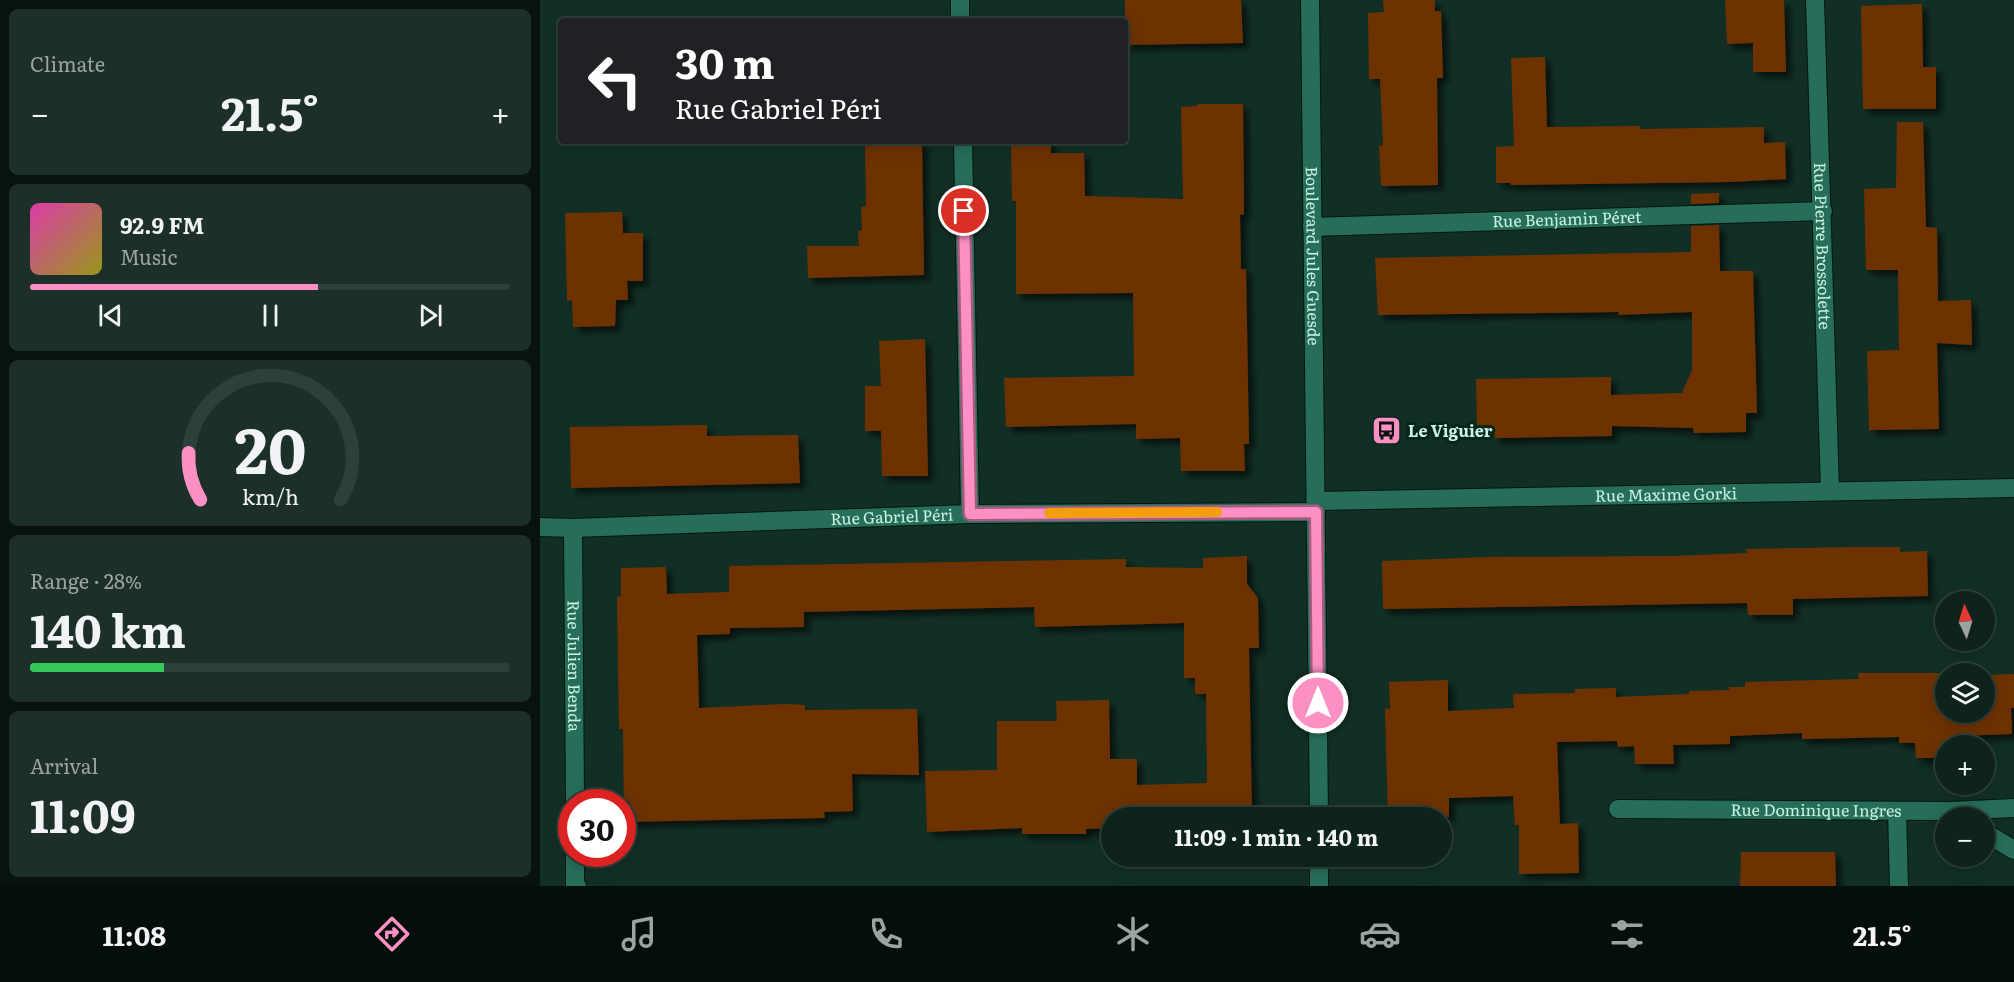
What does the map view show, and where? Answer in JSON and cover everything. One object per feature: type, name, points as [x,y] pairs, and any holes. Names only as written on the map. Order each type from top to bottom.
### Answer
[{"type":"street","points":[[960,0],[960,18]]},
{"type":"street","name":"Boulevard Jules Guesde","points":[[1310,0],[1319,807]]},
{"type":"street","name":"Rue Pierre Brossolette","points":[[1815,0],[1830,490]]},
{"type":"street","points":[[963,144],[970,514]]},
{"type":"street","name":"Rue Benjamin Péret","points":[[1312,227],[1823,211]]},
{"type":"street","name":"Rue Maxime Gorki","points":[[1316,506],[1830,490],[2014,488]]},
{"type":"street","name":"Rue Gabriel Péri","points":[[540,527],[573,528],[970,514],[1316,506]]},
{"type":"street","name":"Rue Julien Benda","points":[[573,528],[575,789]]},
{"type":"street","name":"Rue Dominique Ingres","points":[[1995,810],[2014,808]]},
{"type":"street","name":"Rue Dominique Ingres","points":[[1618,809],[1935,813]]},
{"type":"street","points":[[1897,811],[1899,886]]},
{"type":"street","points":[[1995,839],[2014,850]]},
{"type":"street","points":[[575,867],[577,886]]},
{"type":"street","points":[[1319,867],[1319,886]]},
{"type":"building","points":[[1125,0],[1241,0],[1243,43],[1128,45],[1128,18],[1125,18]]},
{"type":"building","points":[[1383,0],[1435,0],[1435,11],[1441,11],[1443,78],[1437,78],[1438,185],[1381,186],[1379,146],[1383,145],[1380,79],[1369,79],[1368,13],[1384,12]]},
{"type":"building","points":[[1725,0],[1784,0],[1786,72],[1753,72],[1753,43],[1727,44]]},
{"type":"building","points":[[1922,4],[1923,67],[1936,67],[1936,109],[1863,109],[1861,6]]},
{"type":"building","points":[[1545,57],[1547,127],[1640,126],[1640,129],[1764,127],[1764,143],[1785,142],[1786,179],[1731,182],[1511,185],[1510,183],[1496,183],[1496,147],[1514,146],[1511,58]]},
{"type":"building","points":[[1197,104],[1243,104],[1244,214],[1240,215],[1241,269],[1246,269],[1249,444],[1244,444],[1245,471],[1181,471],[1180,438],[1136,439],[1136,424],[1006,427],[1004,378],[1134,376],[1133,293],[1016,294],[1016,201],[1012,201],[1011,144],[1051,144],[1051,153],[1084,153],[1085,196],[1183,199],[1181,107],[1197,106]]},
{"type":"building","points":[[1897,122],[1923,122],[1926,227],[1937,228],[1938,301],[1971,300],[1972,345],[1937,343],[1939,429],[1869,430],[1867,351],[1899,350],[1898,270],[1866,270],[1864,189],[1896,188]]},
{"type":"building","points":[[865,144],[922,144],[924,275],[808,278],[807,246],[859,246],[858,231],[862,230],[861,207],[866,206]]},
{"type":"building","points":[[1719,193],[1719,203],[1691,204],[1691,194]]},
{"type":"building","points":[[622,212],[623,233],[643,233],[643,281],[627,281],[628,300],[616,300],[615,326],[573,327],[572,300],[567,301],[565,213]]},
{"type":"building","points":[[1719,225],[1720,271],[1753,271],[1757,413],[1746,413],[1746,432],[1694,433],[1693,428],[1612,426],[1612,436],[1495,438],[1494,428],[1477,428],[1476,379],[1611,377],[1611,395],[1682,393],[1692,370],[1692,312],[1618,315],[1619,312],[1378,315],[1375,258],[1691,252],[1691,226]]},
{"type":"building","points":[[925,339],[928,476],[882,476],[881,431],[865,431],[865,386],[881,386],[879,341]]},
{"type":"building","points":[[707,425],[707,436],[798,435],[800,483],[571,488],[570,427]]},
{"type":"building","points":[[1900,547],[1900,552],[1927,551],[1928,596],[1793,599],[1793,615],[1748,615],[1747,603],[1383,609],[1382,561],[1490,557],[1673,556],[1747,553],[1746,549]]},
{"type":"building","points":[[1247,556],[1247,584],[1258,598],[1259,648],[1249,648],[1252,807],[1101,807],[1101,828],[1086,829],[1086,834],[1022,834],[1022,828],[927,832],[925,771],[997,770],[997,721],[1057,721],[1056,701],[1109,700],[1110,759],[1137,759],[1137,785],[1207,783],[1206,694],[1195,694],[1195,678],[1184,678],[1184,623],[1035,627],[1034,607],[804,612],[804,627],[730,628],[730,634],[697,635],[699,708],[785,704],[805,705],[805,710],[917,709],[919,775],[852,774],[853,811],[824,812],[825,818],[636,822],[636,789],[624,789],[623,729],[619,729],[617,597],[621,596],[621,568],[666,567],[667,594],[729,592],[729,566],[1126,559],[1126,567],[1203,568],[1203,558]]},
{"type":"building","points":[[1858,673],[1935,673],[1935,723],[1995,723],[1995,675],[2014,674],[2014,708],[2011,708],[2012,734],[1935,735],[1935,758],[1916,758],[1915,743],[1899,743],[1899,737],[1802,739],[1802,733],[1730,736],[1730,744],[1673,745],[1674,764],[1635,764],[1634,746],[1618,747],[1617,741],[1557,742],[1560,824],[1578,823],[1579,873],[1519,874],[1519,825],[1515,825],[1513,796],[1449,798],[1449,807],[1388,807],[1385,708],[1390,709],[1389,682],[1448,680],[1448,711],[1514,708],[1513,694],[1575,693],[1575,689],[1616,688],[1616,697],[1729,690],[1729,687],[1745,687],[1745,682],[1859,679]]},
{"type":"building","points":[[1741,852],[1835,852],[1836,886],[1740,886]]},
{"type":"slow traffic","points":[[1049,513],[1217,512]]},
{"type":"place","name":"Le Viguier","points":[[1387,431]]},
{"type":"route","points":[[964,211],[970,514],[1316,512],[1318,703]]}]
